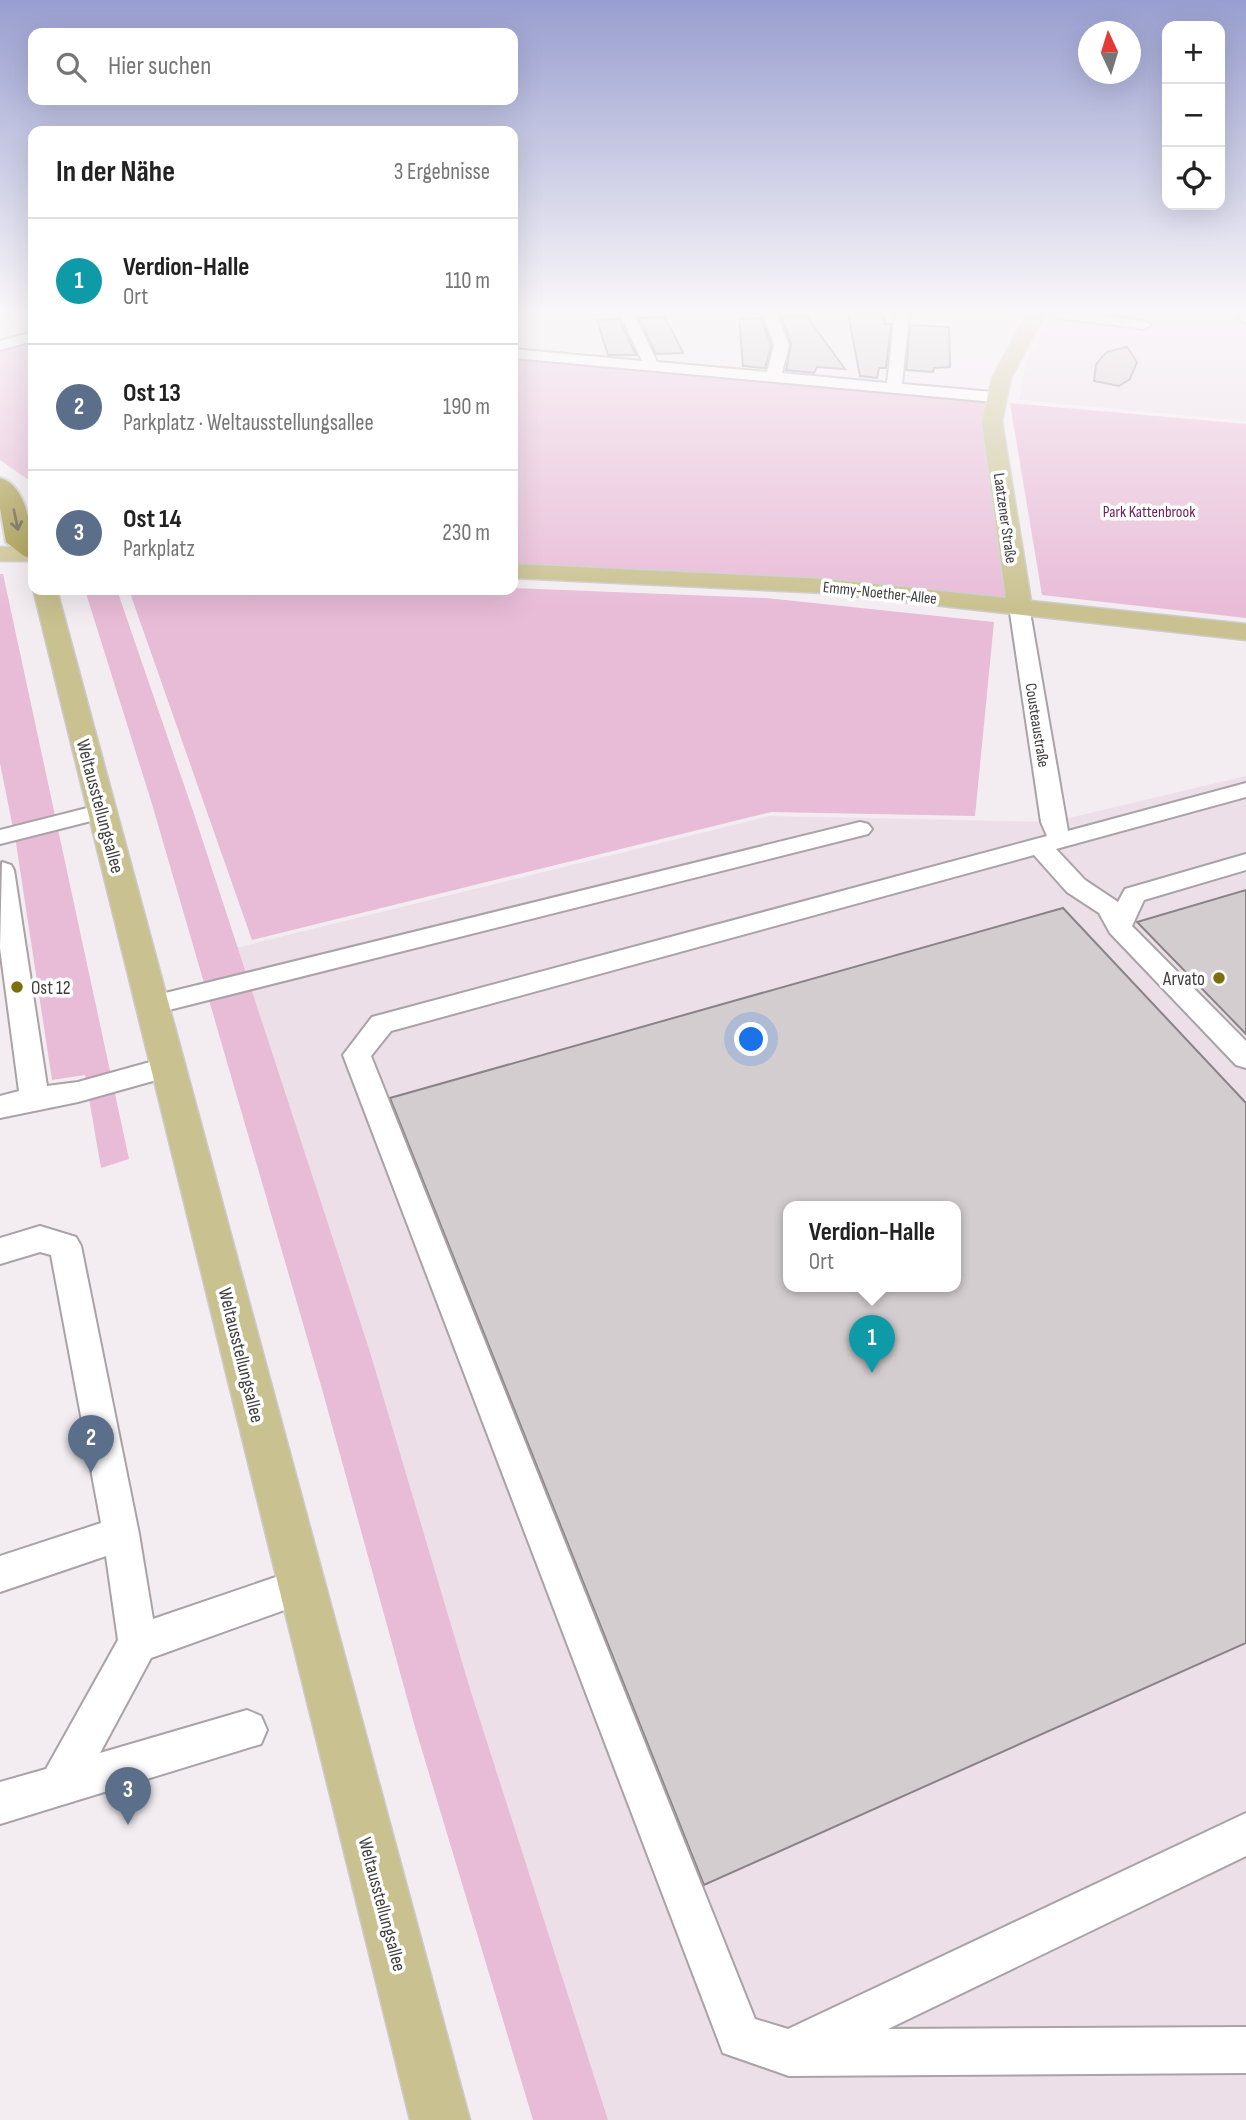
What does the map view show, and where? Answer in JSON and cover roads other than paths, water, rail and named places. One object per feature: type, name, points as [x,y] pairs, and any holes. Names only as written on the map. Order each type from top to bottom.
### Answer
[{"type":"highway","points":[[4,470],[19,542],[28,549]]},
{"type":"main road","name":"Laatzener Straße","points":[[993,413],[1019,606]]},
{"type":"main road","points":[[0,554],[28,553]]},
{"type":"main road","name":"Emmy-Noether-Allee","points":[[518,571],[745,580],[1019,606],[1246,632]]},
{"type":"main road","name":"Weltausstellungsallee","points":[[46,595],[440,2120]]},
{"type":"street","name":"Cousteaustraße","points":[[1019,606],[1056,832],[1052,843],[1076,886],[1109,908],[1119,927],[1246,1058]]},
{"type":"street","points":[[1246,790],[382,1024],[357,1055],[739,2037],[789,2053],[1246,2050]]},
{"type":"street","points":[[0,837],[103,811]]},
{"type":"street","points":[[153,1005],[860,829]]},
{"type":"street","points":[[1119,927],[1133,895],[1246,862]]},
{"type":"street","points":[[0,871],[2,870],[8,904],[34,1098]]},
{"type":"street","points":[[0,1107],[34,1098],[78,1092],[168,1067]]},
{"type":"street","points":[[0,1251],[40,1239],[65,1245],[121,1534],[138,1643],[60,1785]]},
{"type":"street","points":[[0,1574],[121,1534]]},
{"type":"street","points":[[138,1643],[302,1586]]},
{"type":"street","points":[[0,1804],[247,1730]]},
{"type":"street","points":[[789,2053],[1246,1833]]},
{"type":"place","name":"Arvato","points":[[1219,978]]},
{"type":"place","name":"Ost 12","points":[[17,987]]},
{"type":"place","name":"Verdion-Halle","points":[[872,1373]]},
{"type":"place","name":"Ost 13","points":[[91,1473]]},
{"type":"place","name":"Ost 14","points":[[128,1825]]},
{"type":"park label","name":"Park Kattenbrook","points":[[1149,511]]}]
